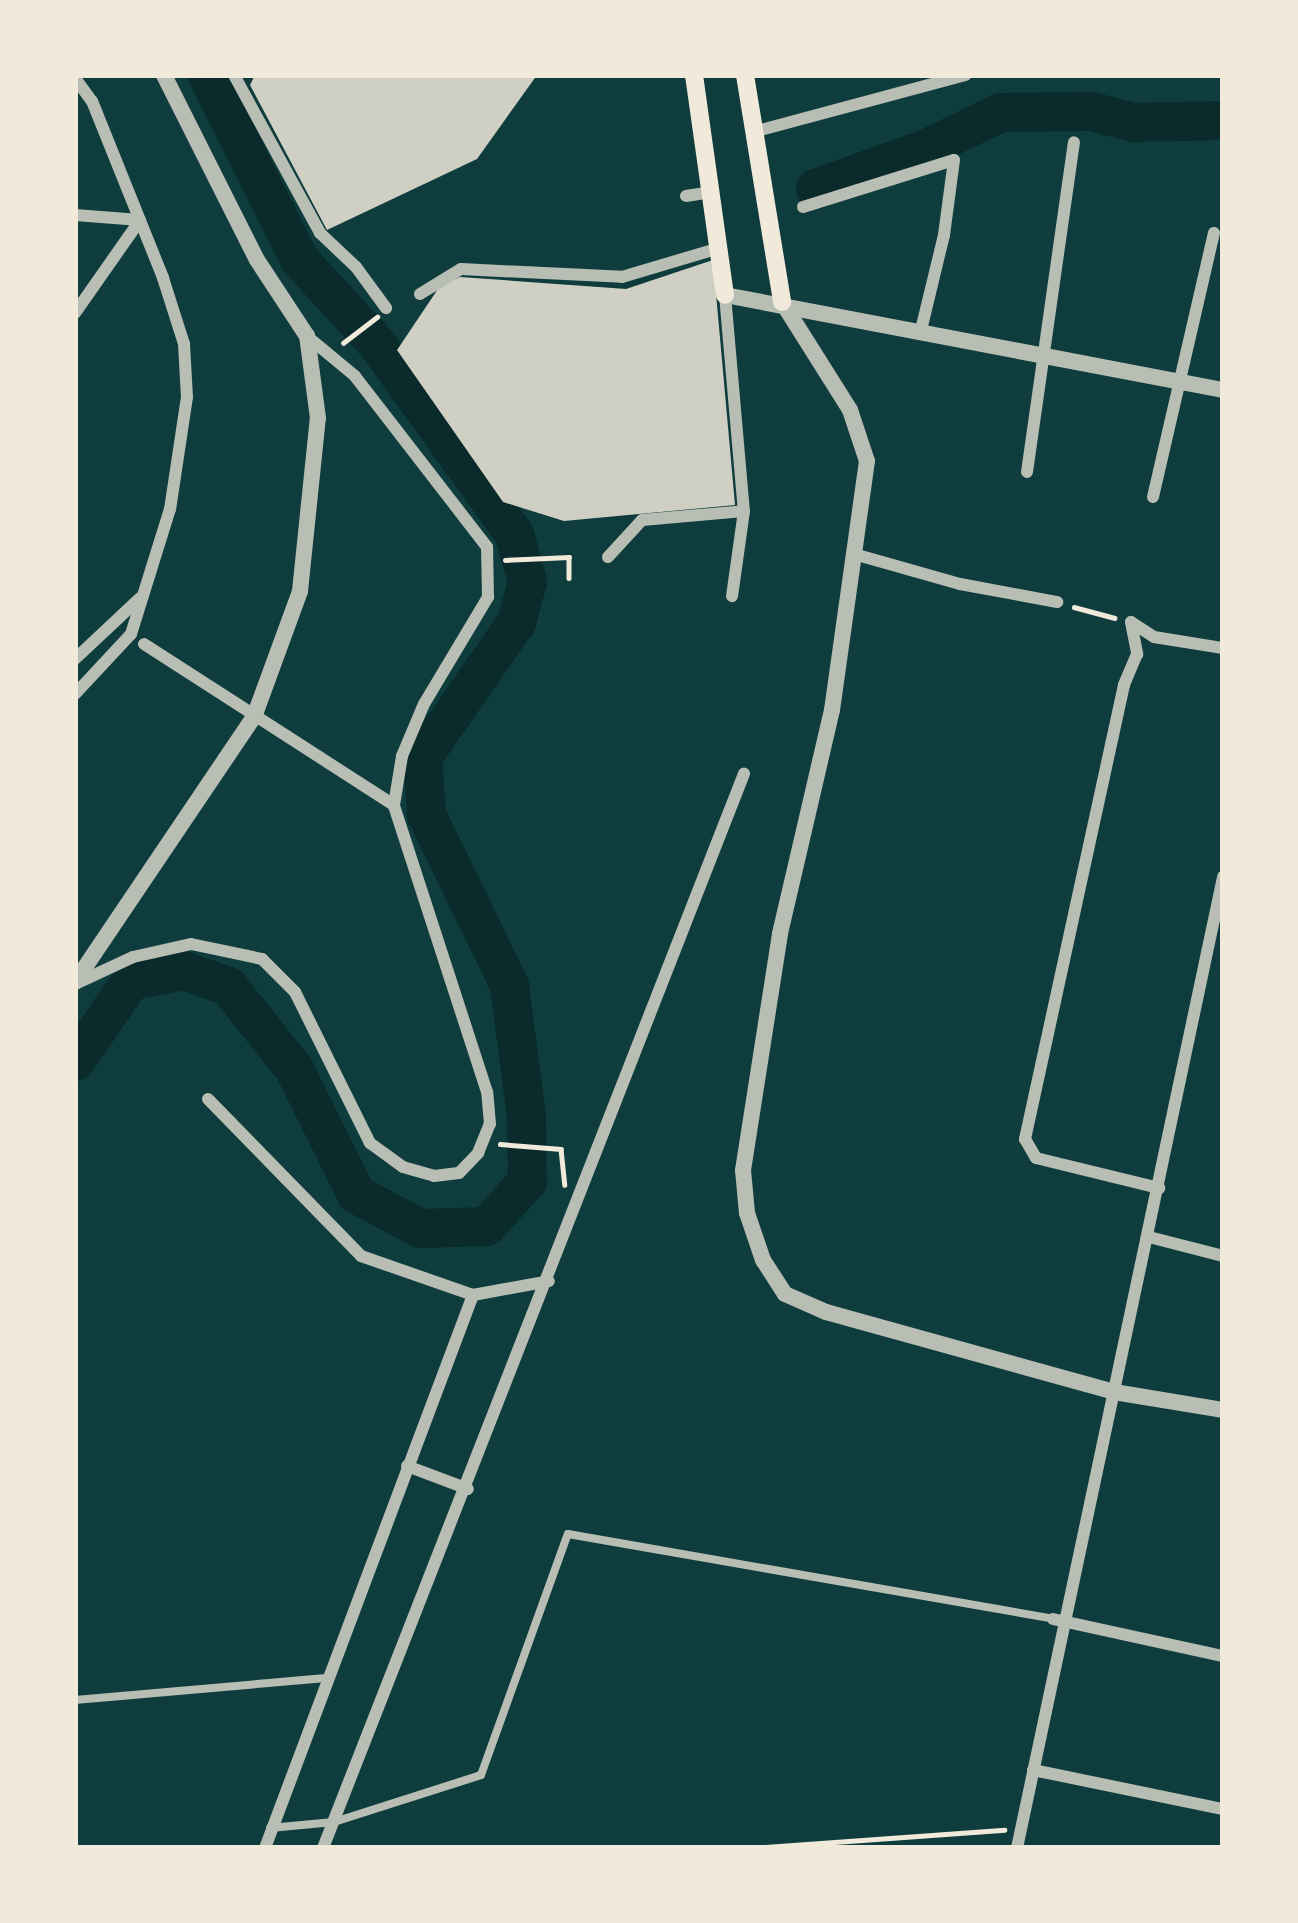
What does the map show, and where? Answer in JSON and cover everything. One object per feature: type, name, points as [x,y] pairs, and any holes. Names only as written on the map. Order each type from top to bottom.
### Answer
[{"type":"main road","points":[[694,75],[725,295]]},
{"type":"main road","points":[[746,75],[782,302]]},
{"type":"street","points":[[75,983],[133,957],[191,944],[262,959],[295,992],[370,1144],[403,1167],[434,1176],[459,1173],[478,1153],[490,1124],[487,1092],[394,805],[402,756],[424,704],[488,597],[487,547],[355,376],[307,336],[257,260],[164,75]]},
{"type":"street","points":[[234,75],[320,233],[356,267],[383,311]]},
{"type":"street","points":[[753,132],[966,75]]},
{"type":"street","points":[[75,78],[92,101],[184,344],[187,397],[170,509],[131,634],[75,694]]},
{"type":"street","points":[[1028,472],[1074,142]]},
{"type":"street","points":[[803,207],[954,160],[944,235],[921,330]]},
{"type":"street","points":[[686,196],[711,192]]},
{"type":"street","points":[[75,215],[140,220]]},
{"type":"street","points":[[75,313],[140,220]]},
{"type":"street","points":[[1153,497],[1176,381],[1214,233]]},
{"type":"street","points":[[420,295],[461,269],[622,277],[719,248]]},
{"type":"street","points":[[732,596],[744,511],[725,295],[782,302],[1223,390]]},
{"type":"street","points":[[782,302],[850,410],[867,461],[832,710],[779,934],[743,1170],[747,1213],[763,1260],[785,1294],[826,1312],[1114,1392],[1223,1410]]},
{"type":"street","points":[[75,983],[254,717],[300,591],[318,418],[307,336]]},
{"type":"street","points":[[608,557],[642,520],[744,511]]},
{"type":"street","points":[[854,554],[960,584],[1057,602]]},
{"type":"street","points":[[75,659],[113,618],[141,597]]},
{"type":"street","points":[[1131,622],[1154,637],[1223,648]]},
{"type":"street","points":[[1131,622],[1137,654],[1124,685],[1025,1139],[1036,1158],[1159,1189]]},
{"type":"street","points":[[144,644],[394,805]]},
{"type":"street","points":[[323,1848],[468,1489],[744,774]]},
{"type":"street","points":[[1017,1848],[1060,1620],[1149,1237],[1223,877]]},
{"type":"street","points":[[208,1099],[361,1256],[473,1295],[549,1281]]},
{"type":"street","points":[[1149,1237],[1223,1256]]},
{"type":"street","points":[[265,1848],[268,1828],[473,1295]]},
{"type":"street","points":[[407,1466],[468,1489]]},
{"type":"street","points":[[1060,1620],[1223,1657]]},
{"type":"street","points":[[1033,1770],[1223,1810]]},
{"type":"lane","points":[[268,1828],[334,1822],[481,1775],[568,1534],[1060,1620]]},
{"type":"lane","points":[[75,1700],[326,1678]]},
{"type":"path","points":[[342,344],[383,311]]},
{"type":"path","points":[[496,560],[569,557],[569,578]]},
{"type":"path","points":[[1057,602],[1131,622]]},
{"type":"path","points":[[512,1146],[561,1150]]},
{"type":"path","points":[[750,1848],[1021,1828]]},
{"type":"building","points":[[255,75],[537,75],[477,159],[327,230],[250,85]]},
{"type":"building","points":[[713,260],[735,505],[564,521],[503,502],[397,350],[440,286],[460,277],[626,289]]},
{"type":"waterway","points":[[75,1061],[130,981],[183,970],[228,986],[294,1069],[356,1194],[420,1228],[486,1226],[527,1181],[526,1116],[509,985],[426,814],[422,757],[516,622],[527,581],[514,534],[377,344],[299,259],[207,75]]},
{"type":"waterway","points":[[815,188],[926,148],[1000,112],[1091,111],[1133,122],[1223,120]]}]
